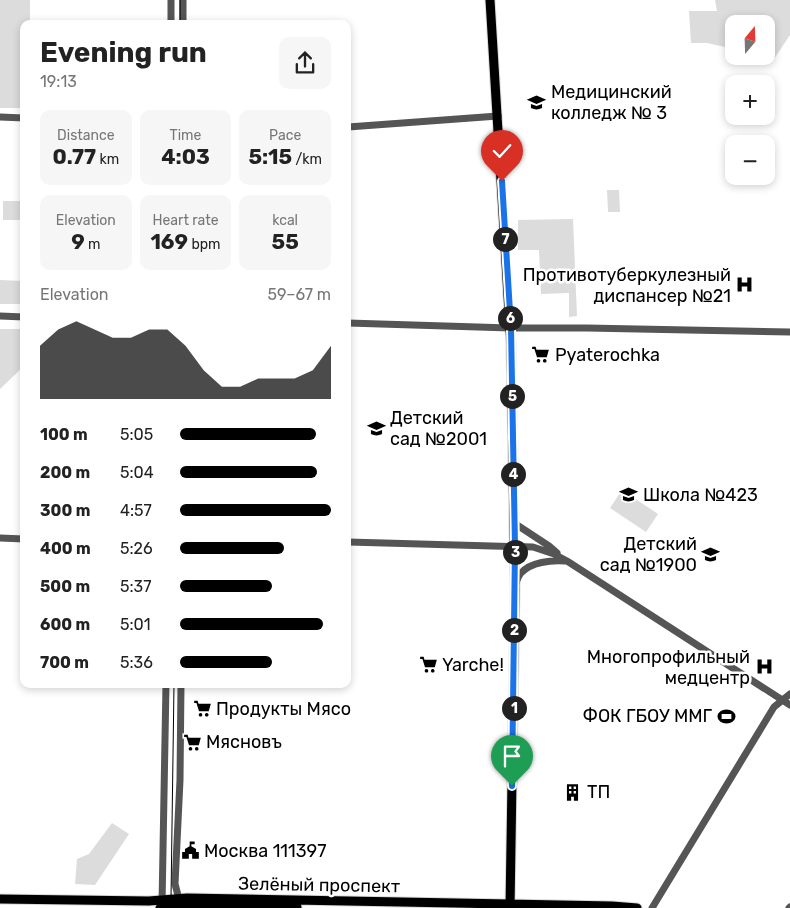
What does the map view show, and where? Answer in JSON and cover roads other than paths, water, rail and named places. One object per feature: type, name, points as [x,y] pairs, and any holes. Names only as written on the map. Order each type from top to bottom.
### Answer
[{"type":"main road","points":[[490,0],[511,328],[515,588],[510,906]]},
{"type":"main road","name":"Зелёный проспект","points":[[0,899],[139,901],[161,905],[179,902],[612,906],[637,908]]},
{"type":"main road","name":"Зелёный проспект","points":[[179,902],[375,908]]},
{"type":"street","points":[[170,0],[171,20]]},
{"type":"street","points":[[183,0],[183,20]]},
{"type":"street","points":[[351,127],[498,116]]},
{"type":"street","points":[[0,118],[20,118]]},
{"type":"street","points":[[0,316],[20,316]]},
{"type":"street","points":[[351,324],[790,332]]},
{"type":"street","points":[[514,523],[549,546],[567,561]]},
{"type":"street","points":[[0,538],[20,539]]},
{"type":"street","points":[[351,542],[534,547],[554,554],[790,705]]},
{"type":"street","points":[[515,588],[522,572],[540,562],[567,561]]},
{"type":"street","points":[[161,905],[166,688]]},
{"type":"street","points":[[179,902],[175,884],[180,780],[181,688]]},
{"type":"street","points":[[652,908],[774,707],[790,694]]},
{"type":"tram line","points":[[180,0],[180,20]]},
{"type":"tram line","points":[[174,688],[171,898],[175,908]]},
{"type":"place","name":"Медицинский колледж № 3","points":[[537,102]]},
{"type":"place","name":"Противотуберкулезный диспансер №21","points":[[745,285]]},
{"type":"place","name":"Pyaterochka","points":[[541,355]]},
{"type":"place","name":"Детский сад №2001","points":[[376,428]]},
{"type":"place","name":"Школа №423","points":[[629,495]]},
{"type":"place","name":"Детский сад №1900","points":[[711,554]]},
{"type":"place","name":"Yarche!","points":[[428,665]]},
{"type":"place","name":"Многопрофильный медцентр","points":[[764,667]]},
{"type":"place","name":"Продукты Мясо","points":[[202,709]]},
{"type":"place","name":"ФОК ГБОУ ММГ","points":[[726,716]]},
{"type":"place","name":"Мясновъ","points":[[192,742]]},
{"type":"place","name":"ТП","points":[[573,792]]},
{"type":"place","name":"Москва 111397","points":[[190,851]]}]
